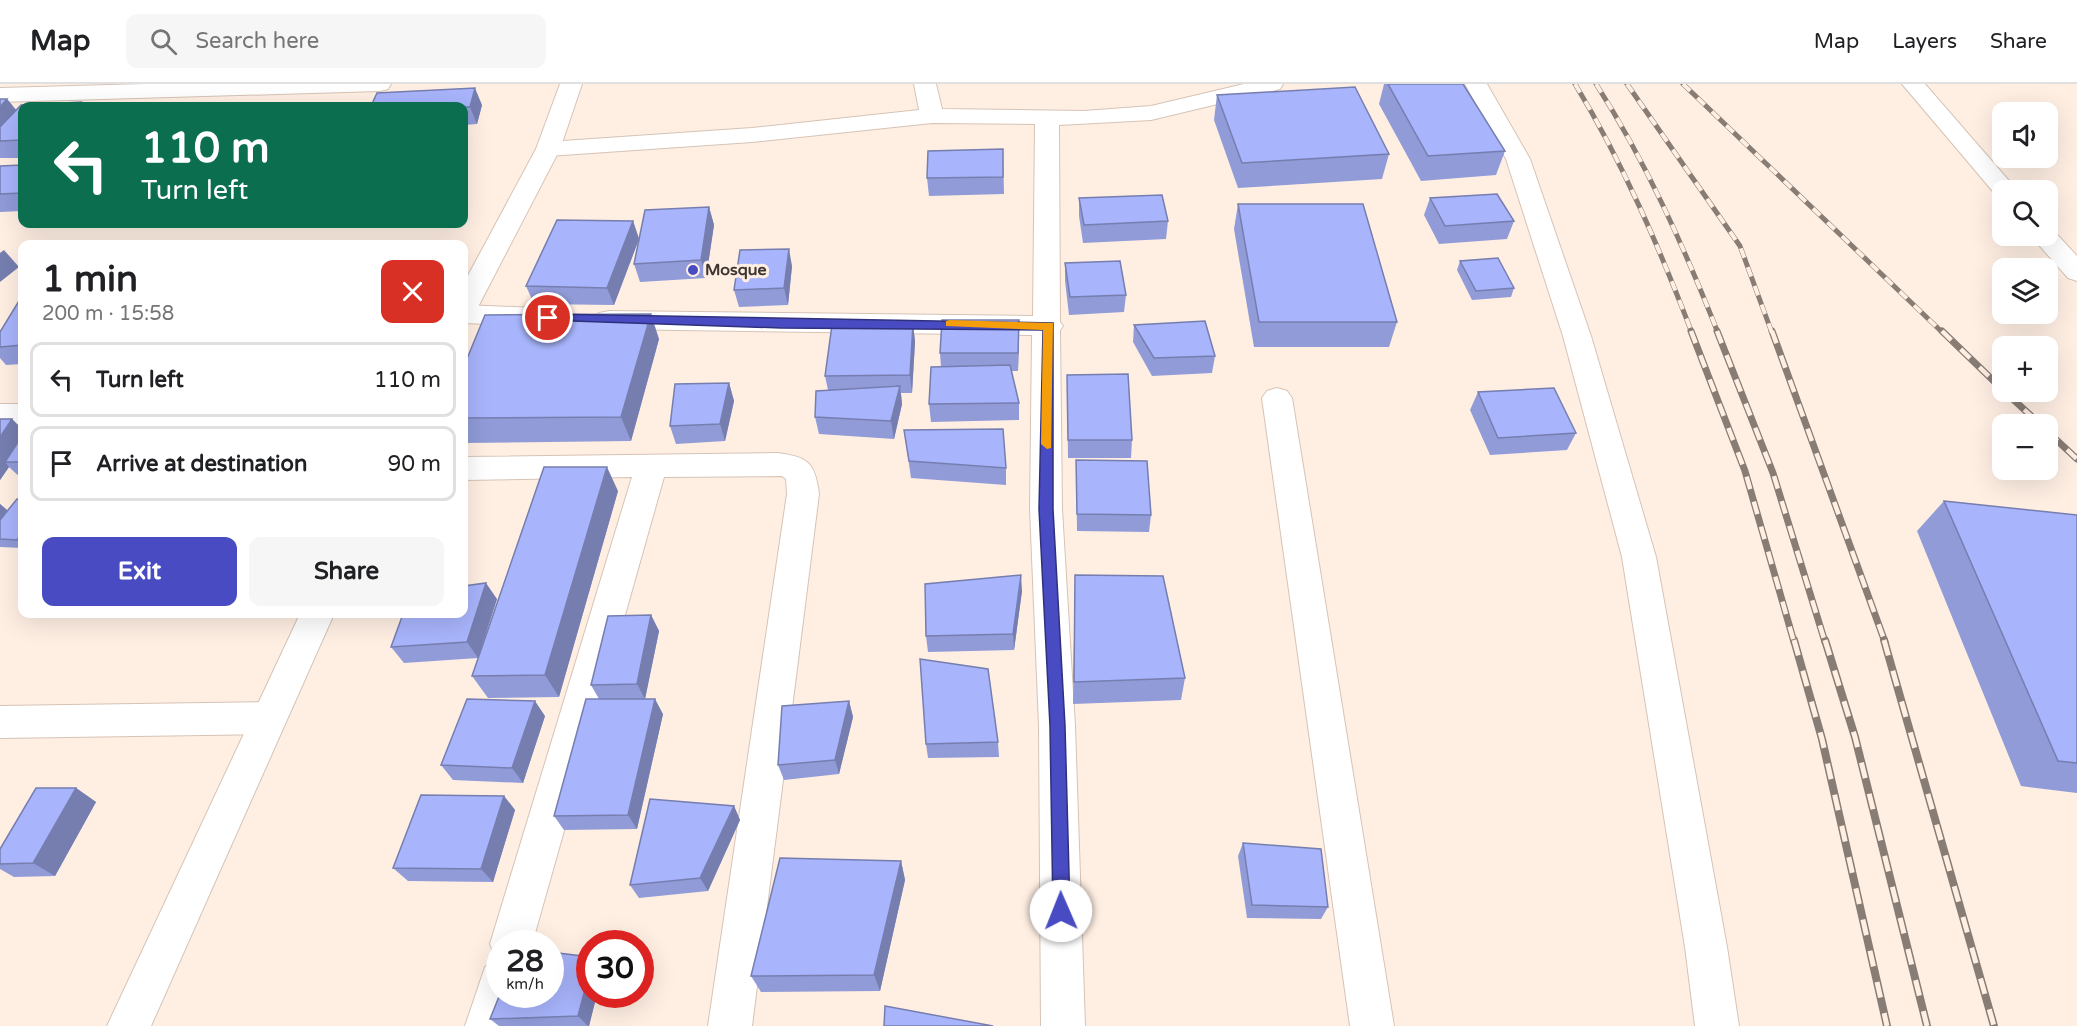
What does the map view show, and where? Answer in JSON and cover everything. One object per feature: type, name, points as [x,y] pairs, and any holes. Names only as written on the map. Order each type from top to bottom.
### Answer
[{"type":"street","points":[[0,95],[380,84]]},
{"type":"street","points":[[468,299],[548,149],[571,84]]},
{"type":"street","points":[[925,84],[932,116]]},
{"type":"street","points":[[548,149],[752,135],[932,116],[1084,118],[1151,113],[1272,84]]},
{"type":"street","points":[[1476,84],[1518,159],[1576,336],[1640,558],[1704,935],[1717,1026]]},
{"type":"street","points":[[1913,84],[1996,180]]},
{"type":"street","points":[[1047,117],[1046,509],[1057,726],[1063,1026]]},
{"type":"street","points":[[2054,246],[2074,266]]},
{"type":"street","points":[[468,314],[572,319],[1048,326]]},
{"type":"street","points":[[1277,398],[1372,1026]]},
{"type":"street","points":[[0,415],[18,414]]},
{"type":"street","points":[[468,468],[777,464],[790,466],[801,473],[804,481],[730,1026]]},
{"type":"street","points":[[515,930],[651,467]]},
{"type":"street","points":[[129,1026],[314,618]]},
{"type":"street","points":[[0,722],[267,718]]},
{"type":"street","points":[[487,1026],[492,1008]]},
{"type":"building","points":[[1388,84],[1463,84],[1505,151],[1428,156]]},
{"type":"building","points":[[1355,87],[1389,154],[1242,163],[1217,95]]},
{"type":"building","points":[[475,88],[470,107],[468,107],[468,102],[373,102],[377,93]]},
{"type":"building","points":[[0,99],[7,99],[0,107]]},
{"type":"building","points":[[18,108],[18,140],[0,141],[0,127]]},
{"type":"building","points":[[1003,149],[1003,177],[927,178],[928,151]]},
{"type":"building","points":[[18,165],[18,193],[0,194],[0,166]]},
{"type":"building","points":[[1497,194],[1514,221],[1445,226],[1430,198]]},
{"type":"building","points":[[1162,195],[1168,221],[1084,225],[1079,198]]},
{"type":"building","points":[[1238,204],[1363,204],[1397,322],[1259,322]]},
{"type":"building","points":[[709,207],[701,260],[634,264],[645,210]]},
{"type":"building","points":[[557,220],[633,221],[607,288],[526,286]]},
{"type":"building","points":[[789,249],[784,288],[734,290],[740,250]]},
{"type":"building","points":[[1498,258],[1514,288],[1476,291],[1460,261]]},
{"type":"building","points":[[1120,261],[1126,295],[1070,297],[1065,263]]},
{"type":"building","points":[[18,303],[18,345],[0,347],[0,332]]},
{"type":"building","points":[[651,314],[621,417],[468,418],[468,356],[485,315]]},
{"type":"building","points":[[942,320],[1019,320],[1018,353],[940,353]]},
{"type":"building","points":[[1205,321],[1215,356],[1154,358],[1134,325]]},
{"type":"building","points":[[913,324],[910,375],[825,376],[832,325]]},
{"type":"building","points":[[1010,365],[1019,403],[929,404],[931,367]]},
{"type":"building","points":[[1128,374],[1132,440],[1068,440],[1067,375]]},
{"type":"building","points":[[729,383],[720,424],[670,426],[675,384]]},
{"type":"building","points":[[900,386],[891,421],[815,417],[816,391]]},
{"type":"building","points":[[1554,388],[1576,433],[1498,438],[1478,392]]},
{"type":"building","points":[[0,419],[12,419],[0,437]]},
{"type":"building","points":[[1003,429],[1006,468],[909,461],[904,430]]},
{"type":"building","points":[[18,442],[18,462],[5,462]]},
{"type":"building","points":[[1076,460],[1147,461],[1151,515],[1077,514]]},
{"type":"building","points":[[544,467],[607,467],[545,675],[472,676]]},
{"type":"building","points":[[18,499],[17,540],[0,539],[0,520]]},
{"type":"building","points":[[1944,501],[2077,515],[2077,763],[2058,761]]},
{"type":"building","points":[[1021,575],[1013,634],[926,636],[925,584]]},
{"type":"building","points":[[1075,575],[1163,576],[1185,678],[1074,682]]},
{"type":"building","points":[[486,583],[467,642],[391,647],[402,618],[468,618],[468,585]]},
{"type":"building","points":[[651,615],[637,684],[591,685],[608,616]]},
{"type":"building","points":[[920,659],[988,669],[998,742],[926,744]]},
{"type":"building","points":[[467,699],[535,701],[512,768],[441,765]]},
{"type":"building","points":[[586,699],[655,699],[628,815],[554,816]]},
{"type":"building","points":[[849,701],[835,760],[778,765],[782,706]]},
{"type":"building","points":[[36,788],[76,788],[33,863],[0,864],[0,849]]},
{"type":"building","points":[[421,795],[504,796],[481,869],[393,868]]},
{"type":"building","points":[[650,799],[734,806],[700,878],[630,885]]},
{"type":"building","points":[[1243,843],[1321,849],[1328,907],[1252,905]]},
{"type":"building","points":[[780,858],[901,861],[874,975],[751,976]]},
{"type":"building","points":[[564,954],[576,955],[576,1008],[580,1008],[578,1016],[490,1019],[494,1008],[564,1008]]},
{"type":"building","points":[[885,1006],[993,1026],[884,1026]]},
{"type":"railway","points":[[1575,84],[1609,144],[1639,206],[1692,333]]},
{"type":"railway","points":[[1596,84],[1648,174],[1692,269],[1718,333]]},
{"type":"railway","points":[[1627,84],[1740,246],[1772,333]]},
{"type":"railway","points":[[1683,84],[1943,333]]},
{"type":"railway","points":[[1691,331],[1745,471],[1794,642]]},
{"type":"railway","points":[[1717,331],[1773,473],[1825,642]]},
{"type":"railway","points":[[1772,331],[1885,642]]},
{"type":"railway","points":[[1942,331],[1992,379]]},
{"type":"railway","points":[[2016,402],[2029,414]]},
{"type":"railway","points":[[2058,441],[2077,459]]},
{"type":"railway","points":[[1794,640],[1822,739],[1887,1026]]},
{"type":"railway","points":[[1825,640],[1855,737],[1927,1026]]},
{"type":"railway","points":[[1884,640],[1994,1026]]},
{"type":"slow traffic","points":[[950,324],[1048,326],[1047,444]]},
{"type":"place","name":"Mosque","points":[[693,270]]},
{"type":"route","points":[[548,318],[781,324],[1048,326],[1046,509],[1057,726],[1061,911]]}]
